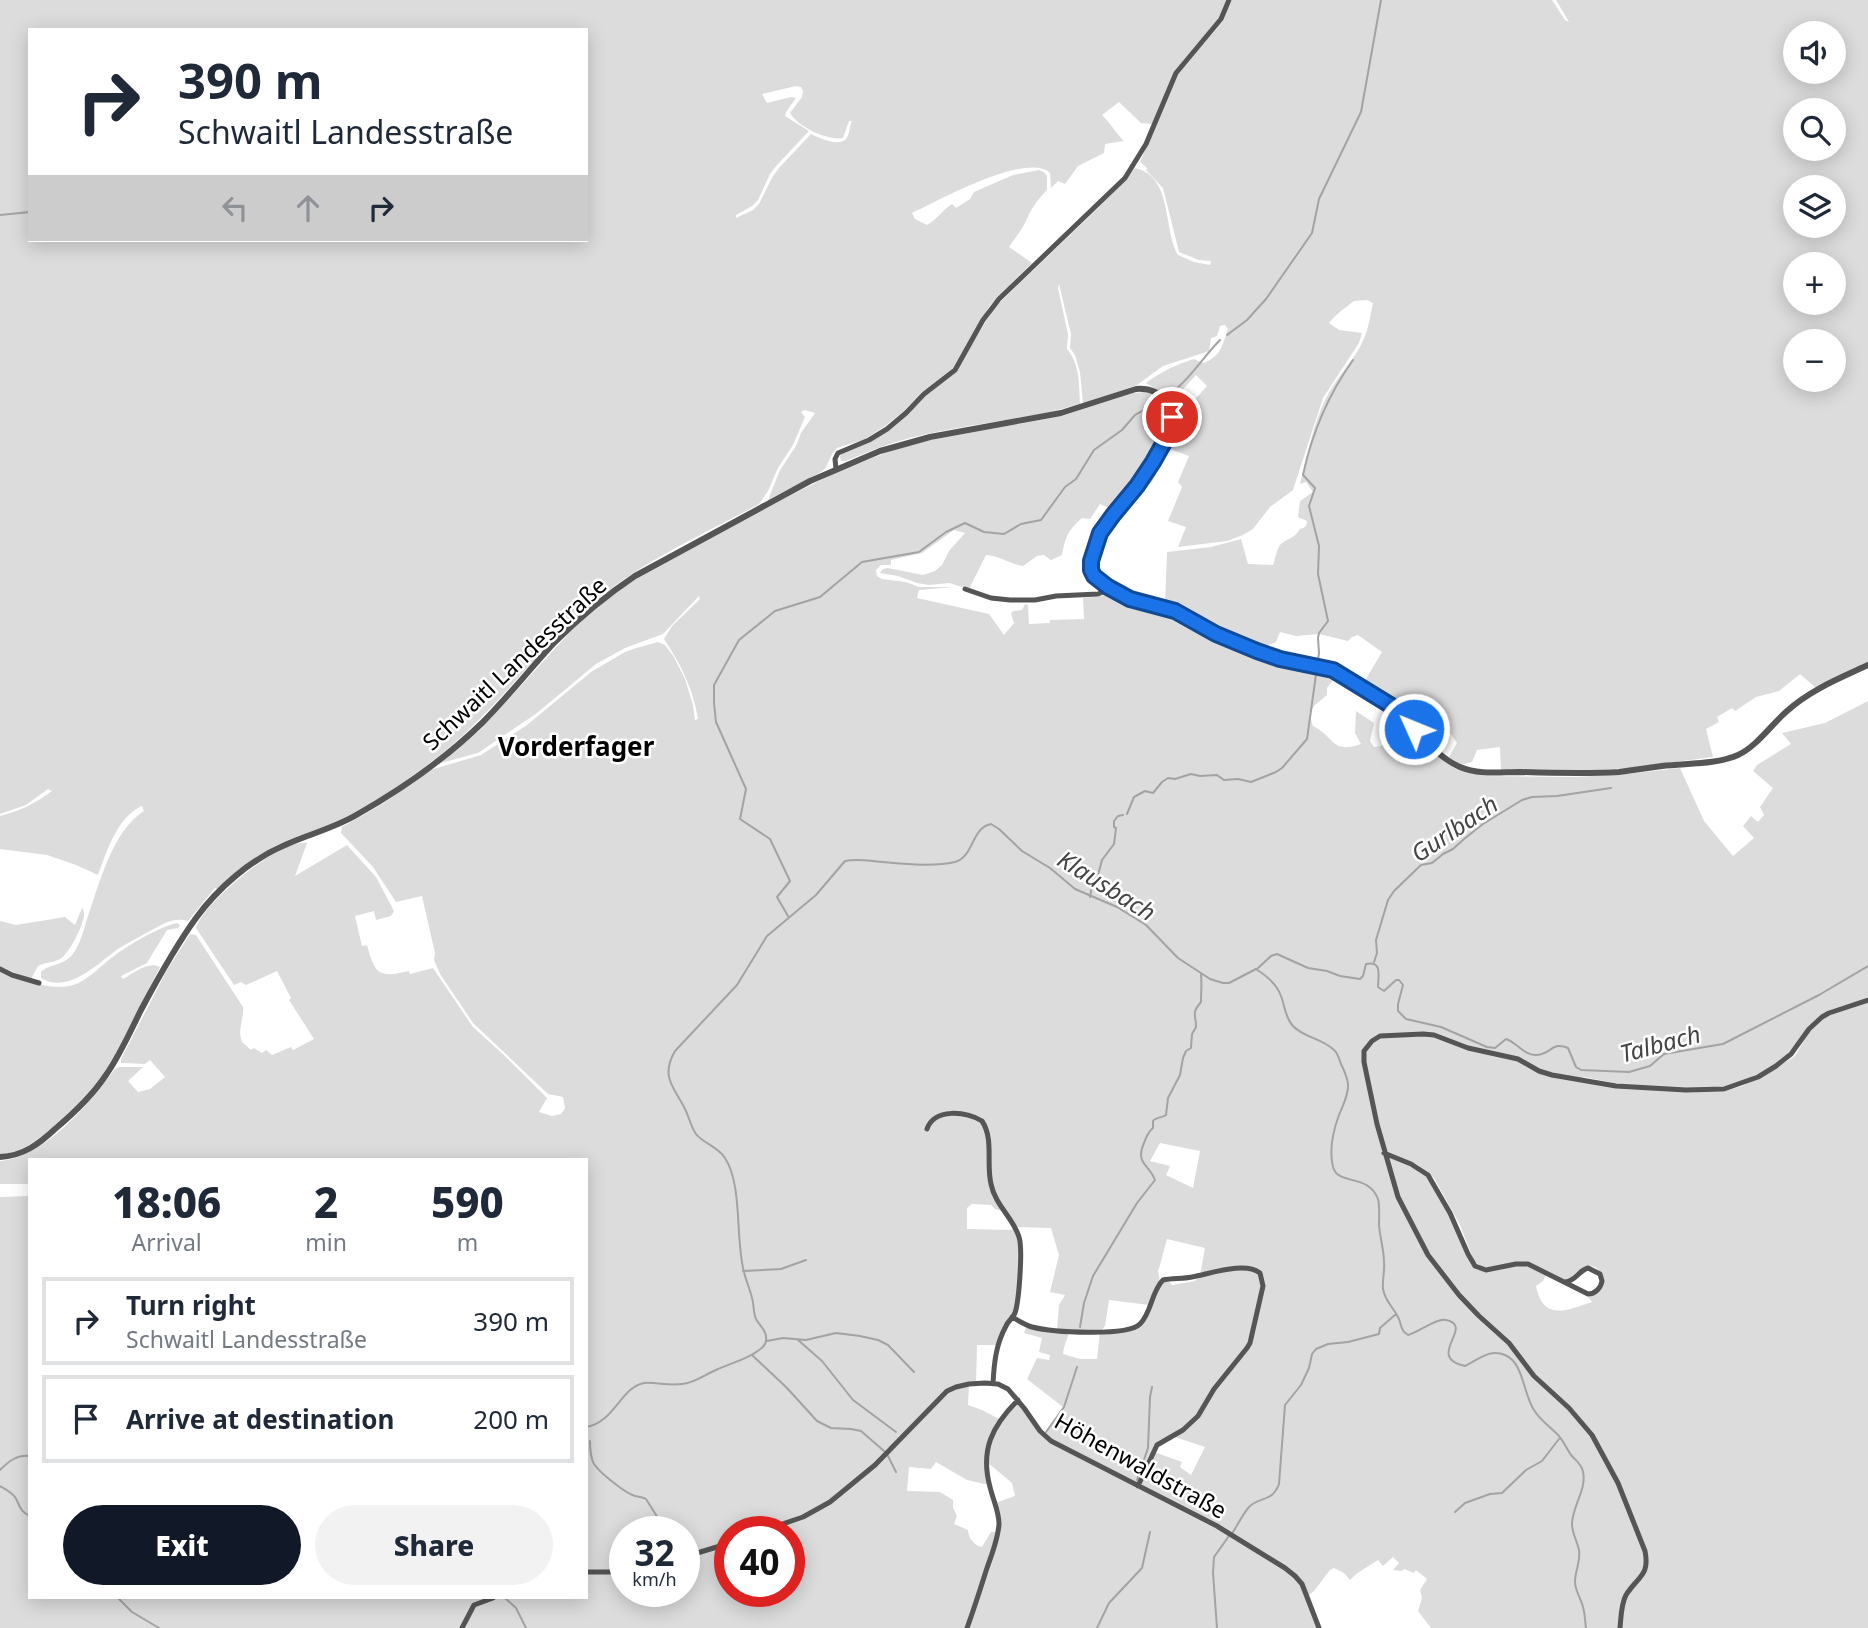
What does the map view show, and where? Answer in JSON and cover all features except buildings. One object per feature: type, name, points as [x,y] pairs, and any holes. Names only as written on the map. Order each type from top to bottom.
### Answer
[{"type":"street","points":[[836,469],[835,460],[838,453],[887,429],[924,394],[955,370],[999,299],[1125,178],[1146,144],[1176,73],[1221,19],[1229,0]]},
{"type":"street","name":"Schwaitl Landesstraße","points":[[0,1157],[23,1153],[39,1143],[99,1085],[190,927],[206,905],[241,872],[284,845],[358,815],[434,764],[482,722],[573,624],[609,594],[635,576],[766,504],[836,469],[912,441],[1061,413],[1136,389],[1151,390],[1169,406],[1171,430],[1142,479],[1100,533],[1091,557],[1092,572],[1108,587]]},
{"type":"street","points":[[965,589],[996,599],[1031,600],[1098,594],[1108,587],[1130,599],[1175,611],[1216,634],[1257,651],[1280,659],[1333,670],[1395,709],[1429,746],[1449,761],[1474,771],[1562,774],[1619,772],[1736,756],[1801,700],[1868,665]]},
{"type":"street","points":[[0,969],[39,983]]},
{"type":"street","points":[[1620,1628],[1623,1602],[1642,1576],[1647,1561],[1618,1482],[1592,1435],[1569,1408],[1534,1376],[1509,1343],[1459,1296],[1435,1266],[1402,1205],[1384,1153],[1363,1054],[1368,1045],[1380,1036],[1434,1035],[1468,1048],[1518,1059],[1552,1075],[1616,1086],[1724,1089],[1758,1077],[1776,1066],[1791,1054],[1809,1029],[1822,1017],[1868,1000]]},
{"type":"street","points":[[805,1516],[831,1502],[875,1465],[951,1388],[969,1384],[993,1384],[996,1351],[1005,1327],[1016,1310],[1019,1236],[991,1186],[984,1123],[968,1115],[951,1114],[932,1120],[927,1129]]},
{"type":"street","points":[[1384,1153],[1411,1164],[1428,1175],[1450,1213],[1475,1266],[1486,1270],[1528,1264],[1581,1292],[1590,1294],[1601,1286],[1602,1281],[1600,1274],[1588,1268],[1572,1281],[1565,1282]]},
{"type":"street","points":[[1013,1317],[1027,1325],[1046,1330],[1128,1330],[1142,1322],[1157,1286],[1163,1280],[1245,1268],[1252,1268],[1262,1277],[1263,1286],[1250,1343],[1214,1389],[1199,1416],[1157,1445],[1138,1486]]},
{"type":"street","name":"Höhenwaldstraße","points":[[993,1384],[1008,1388],[1040,1431],[1051,1441],[1231,1534],[1295,1576],[1307,1595],[1319,1628]]},
{"type":"street","points":[[967,1628],[998,1530],[998,1515],[989,1485],[988,1441],[998,1423],[1018,1400]]},
{"type":"street","points":[[588,1572],[609,1572]]},
{"type":"street","points":[[461,1628],[474,1605],[490,1599]]},
{"type":"shaded area","points":[[0,0],[1227,0],[1219,18],[1174,72],[1152,124],[1141,123],[1119,102],[1102,115],[1124,141],[1105,144],[1104,153],[1078,166],[1065,184],[1058,181],[1051,188],[1050,173],[1039,168],[1022,168],[982,180],[912,213],[915,219],[927,225],[952,204],[956,208],[970,199],[974,192],[1013,175],[1039,170],[1047,176],[1047,190],[1034,205],[1009,247],[1032,263],[990,305],[953,368],[885,426],[863,440],[837,448],[821,472],[768,500],[780,470],[815,413],[805,410],[801,412],[805,417],[793,445],[759,504],[647,564],[605,593],[566,628],[452,745],[388,793],[342,820],[264,852],[218,889],[215,888],[188,921],[165,923],[118,949],[82,975],[62,983],[41,978],[41,972],[65,961],[73,954],[82,937],[102,875],[115,845],[133,820],[144,811],[142,806],[133,811],[119,826],[98,875],[47,855],[0,849],[0,816],[28,806],[52,791],[48,789],[26,805],[0,814]],"holes":[[[801,87],[802,97],[790,113],[794,118],[813,132],[836,138],[843,138],[849,121],[852,121],[847,137],[843,141],[834,142],[811,134],[773,176],[759,204],[736,218],[736,215],[758,200],[770,174],[809,131],[785,116],[796,98],[767,103],[762,94]]]},
{"type":"shaded area","points":[[1232,0],[1552,0],[1569,22],[1556,0],[1868,0],[1868,662],[1816,688],[1800,674],[1779,691],[1756,697],[1735,711],[1732,708],[1717,717],[1719,722],[1706,729],[1713,757],[1629,768],[1501,771],[1500,747],[1477,750],[1472,762],[1461,765],[1449,757],[1457,743],[1425,697],[1400,710],[1363,684],[1382,652],[1358,635],[1348,641],[1319,634],[1296,636],[1280,632],[1276,642],[1260,649],[1165,605],[1167,552],[1211,547],[1241,539],[1248,564],[1273,565],[1280,545],[1306,525],[1307,521],[1298,517],[1300,501],[1313,492],[1306,482],[1300,484],[1311,441],[1325,400],[1363,340],[1373,303],[1367,300],[1354,301],[1329,323],[1339,330],[1362,333],[1359,343],[1323,398],[1293,490],[1270,507],[1253,529],[1227,541],[1178,547],[1186,527],[1168,521],[1182,487],[1178,482],[1189,456],[1168,448],[1152,482],[1127,503],[1158,461],[1180,416],[1207,386],[1196,375],[1175,398],[1183,405],[1176,412],[1164,395],[1146,383],[1163,372],[1194,359],[1203,363],[1209,361],[1220,350],[1228,329],[1225,325],[1220,326],[1217,336],[1211,338],[1209,351],[1163,366],[1137,385],[1083,404],[1080,372],[1070,348],[1071,334],[1059,284],[1068,334],[1067,349],[1077,368],[1080,404],[919,436],[841,461],[841,454],[865,444],[956,371],[994,308],[1095,211],[1135,168],[1156,181],[1178,255],[1210,265],[1211,261],[1199,260],[1179,252],[1163,188],[1140,162],[1178,74],[1223,21]]},
{"type":"shaded area","points":[[1145,392],[1157,397],[1165,407],[1167,415],[1160,423],[1163,426],[1169,419],[1155,456],[1138,480],[1113,510],[1100,504],[1090,519],[1082,518],[1073,526],[1062,555],[1051,560],[1044,555],[1037,556],[1023,566],[986,555],[969,589],[949,583],[917,583],[880,573],[888,568],[923,575],[935,571],[965,533],[954,530],[922,553],[891,560],[891,565],[881,565],[876,570],[877,576],[882,579],[906,582],[919,587],[954,587],[919,590],[917,598],[989,614],[1004,635],[1014,623],[1011,614],[1013,611],[1022,610],[1025,604],[1028,605],[1029,624],[1084,619],[1083,598],[1102,596],[1107,592],[1130,603],[1175,615],[1246,649],[1294,665],[1321,668],[1337,675],[1327,688],[1327,695],[1309,714],[1313,726],[1339,746],[1361,744],[1355,733],[1356,711],[1374,723],[1370,741],[1374,747],[1381,746],[1392,736],[1400,741],[1402,738],[1424,757],[1434,753],[1449,764],[1483,776],[1574,777],[1680,768],[1704,821],[1733,856],[1754,838],[1743,826],[1751,816],[1758,822],[1764,815],[1760,807],[1773,788],[1753,771],[1757,765],[1791,744],[1782,733],[1825,723],[1868,701],[1868,997],[1823,1014],[1782,1059],[1754,1076],[1731,1085],[1672,1088],[1582,1077],[1583,1081],[1614,1088],[1722,1092],[1767,1074],[1795,1056],[1818,1022],[1834,1013],[1868,1001],[1868,1628],[1431,1628],[1418,1611],[1422,1598],[1420,1590],[1427,1579],[1416,1570],[1414,1573],[1404,1569],[1393,1570],[1399,1563],[1393,1557],[1383,1566],[1378,1560],[1350,1580],[1334,1568],[1330,1570],[1308,1596],[1319,1628],[0,1628],[0,1197],[28,1196],[28,1599],[588,1599],[588,1158],[28,1158],[28,1184],[0,1184],[0,1161],[17,1158],[49,1140],[93,1097],[115,1069],[143,1067],[128,1081],[138,1092],[150,1089],[165,1077],[150,1060],[145,1064],[121,1063],[121,1059],[167,970],[190,934],[196,935],[243,1007],[241,1038],[251,1050],[254,1048],[262,1053],[266,1050],[272,1055],[291,1047],[293,1050],[314,1039],[289,1000],[291,998],[277,971],[246,985],[241,982],[234,985],[196,928],[213,903],[244,874],[295,844],[307,843],[295,876],[347,845],[376,877],[394,911],[391,916],[376,920],[374,911],[355,916],[362,946],[367,945],[376,968],[385,974],[409,971],[410,974],[433,968],[473,1027],[547,1098],[539,1112],[552,1116],[561,1114],[565,1108],[563,1097],[548,1094],[473,1023],[440,974],[434,960],[435,953],[422,896],[396,902],[373,867],[341,833],[342,827],[384,803],[430,770],[481,755],[527,725],[591,672],[636,648],[658,642],[665,645],[685,679],[695,720],[698,719],[686,677],[664,639],[672,626],[700,599],[699,596],[663,634],[625,648],[596,664],[537,713],[478,753],[441,763],[481,729],[573,629],[611,596],[636,579],[837,472],[898,448],[1062,416],[1133,393]],"holes":[[[1365,1062],[1386,1151],[1418,1165],[1434,1178],[1460,1225],[1474,1261],[1483,1268],[1526,1262],[1565,1280],[1592,1266],[1604,1279],[1599,1290],[1588,1297],[1592,1302],[1565,1310],[1550,1309],[1539,1297],[1536,1286],[1546,1275],[1524,1265],[1487,1271],[1478,1270],[1474,1266],[1464,1250],[1448,1211],[1428,1177],[1419,1170],[1383,1154],[1364,1069]],[[1160,1143],[1200,1151],[1193,1188],[1166,1175],[1170,1166],[1150,1161]],[[972,1204],[991,1205],[1003,1211],[1014,1228],[967,1229],[967,1208]],[[1014,1228],[1051,1228],[1059,1255],[1050,1292],[1065,1295],[1059,1305],[1057,1330],[1027,1325],[1024,1333],[1042,1338],[1039,1352],[1050,1355],[1049,1360],[1037,1358],[1027,1379],[1063,1407],[1044,1435],[1018,1400],[1001,1420],[968,1405],[969,1384],[976,1383],[977,1345],[998,1345],[1016,1310],[1020,1244]],[[1167,1239],[1205,1248],[1200,1275],[1195,1281],[1172,1285],[1167,1279],[1160,1281],[1158,1272]],[[1109,1300],[1149,1305],[1141,1321],[1131,1329],[1101,1331],[1105,1326]],[[1069,1331],[1100,1332],[1097,1359],[1080,1359],[1063,1354]],[[1172,1436],[1205,1447],[1191,1475],[1180,1467],[1182,1462],[1154,1452],[1159,1443]],[[936,1462],[967,1480],[989,1485],[987,1462],[1012,1483],[1015,1496],[995,1503],[998,1532],[991,1532],[982,1547],[972,1541],[968,1530],[954,1524],[957,1516],[953,1500],[940,1492],[907,1491],[909,1467],[931,1469]]]},
{"type":"shaded area","points":[[82,908],[84,918],[79,931],[68,951],[60,959],[38,966],[31,979],[0,967],[0,921],[16,925],[65,917],[75,925]]},
{"type":"shaded area","points":[[177,923],[180,925],[178,928],[167,930],[147,963],[121,976],[123,979],[151,965],[160,967],[125,1038],[101,1077],[74,1107],[37,1140],[24,1148],[0,1154],[0,971],[42,985],[69,986],[87,978],[136,942]]},
{"type":"waterway","points":[[1227,335],[1247,320],[1266,299],[1312,233],[1319,199],[1361,112],[1381,0]]},
{"type":"waterway","points":[[0,215],[28,212]]},
{"type":"waterway","points":[[1165,397],[1187,378],[1220,340]]},
{"type":"waterway","points":[[1127,814],[1134,797],[1145,791],[1153,793],[1168,778],[1175,779],[1191,774],[1217,775],[1224,780],[1251,782],[1276,772],[1307,739],[1319,653],[1318,638],[1328,621],[1318,574],[1319,546],[1309,506],[1315,488],[1303,475],[1322,415],[1353,360]]},
{"type":"waterway","points":[[788,916],[777,897],[790,881],[770,839],[740,819],[746,789],[716,722],[714,685],[739,640],[775,611],[820,597],[862,562],[919,552],[946,532],[965,523],[984,532],[1004,534],[1021,524],[1041,520],[1065,487],[1076,479],[1094,450],[1122,430],[1135,415],[1161,400]]},
{"type":"waterway","name":"Gurlbach","points":[[1374,962],[1377,953],[1376,940],[1388,900],[1421,865],[1432,863],[1483,824],[1522,800],[1611,788]]},
{"type":"waterway","points":[[1090,897],[1093,879],[1098,875],[1102,860],[1114,844],[1114,821],[1123,815]]},
{"type":"waterway","name":"Klausbach","points":[[588,1426],[604,1419],[636,1386],[644,1383],[691,1382],[749,1356],[762,1348],[766,1341],[765,1332],[755,1316],[741,1259],[737,1198],[731,1170],[722,1154],[696,1134],[673,1088],[669,1068],[675,1051],[737,985],[767,936],[816,895],[845,861],[929,865],[955,862],[966,855],[980,831],[991,824],[1022,851],[1050,868],[1075,889],[1117,907],[1146,925],[1178,958],[1210,979],[1229,983],[1256,969],[1277,988],[1290,1023],[1336,1053],[1348,1088],[1333,1134],[1333,1167],[1341,1176],[1367,1186],[1378,1199],[1384,1257],[1383,1289],[1402,1329],[1408,1335],[1437,1321],[1446,1320],[1454,1323],[1456,1328],[1449,1349],[1449,1356],[1454,1362],[1465,1366],[1494,1353],[1511,1359],[1520,1372],[1534,1410],[1558,1435],[1581,1467],[1583,1485],[1572,1524],[1579,1554],[1575,1585],[1584,1610],[1586,1628]]},
{"type":"waterway","name":"Talbach","points":[[1257,969],[1277,954],[1308,968],[1360,979],[1366,964],[1375,964],[1378,970],[1378,987],[1384,991],[1396,980],[1403,985],[1398,1011],[1406,1019],[1441,1027],[1487,1047],[1495,1048],[1506,1039],[1532,1055],[1562,1046],[1568,1048],[1576,1067],[1581,1070],[1629,1072],[1650,1066],[1664,1054],[1723,1044],[1819,995],[1868,966]]},
{"type":"waterway","points":[[1080,1327],[1093,1276],[1137,1203],[1155,1180],[1142,1160],[1142,1150],[1147,1135],[1153,1128],[1153,1121],[1166,1115],[1168,1098],[1180,1075],[1186,1051],[1191,1048],[1192,1034],[1196,1027],[1195,1011],[1201,1002],[1201,974]]},
{"type":"waterway","points":[[743,1271],[781,1269],[806,1260]]},
{"type":"waterway","points":[[1233,1532],[1249,1507],[1273,1494],[1279,1484],[1285,1405],[1301,1385],[1312,1354],[1316,1349],[1328,1344],[1379,1334],[1380,1328],[1396,1314]]},
{"type":"waterway","points":[[767,1341],[783,1338],[806,1340],[836,1333],[860,1336],[888,1345],[914,1372]]},
{"type":"waterway","points":[[798,1340],[822,1361],[853,1400],[896,1432]]},
{"type":"waterway","points":[[752,1355],[817,1421],[831,1428],[861,1431],[884,1451]]},
{"type":"waterway","points":[[1046,1432],[1064,1407],[1077,1367]]},
{"type":"waterway","points":[[1137,1480],[1148,1448],[1152,1387]]},
{"type":"waterway","points":[[1455,1512],[1465,1503],[1490,1494],[1502,1493],[1526,1470],[1542,1461],[1559,1439]]},
{"type":"waterway","points":[[590,1441],[590,1452],[597,1468],[625,1491],[646,1499],[657,1516]]},
{"type":"waterway","name":"Klausbach","points":[[0,1470],[17,1457],[28,1456]]},
{"type":"waterway","points":[[888,1456],[896,1472]]},
{"type":"waterway","points":[[0,1486],[13,1495],[28,1515]]},
{"type":"waterway","points":[[1097,1628],[1109,1603],[1142,1568],[1150,1532]]},
{"type":"waterway","points":[[1217,1628],[1214,1557],[1229,1536]]},
{"type":"waterway","points":[[119,1599],[132,1612],[159,1628]]},
{"type":"waterway","points":[[506,1599],[516,1608],[526,1628]]},
{"type":"district","name":"Vorderfager","points":[[576,746]]},
{"type":"route","points":[[1172,417],[1171,430],[1153,462],[1100,533],[1091,561],[1094,576],[1130,599],[1175,611],[1216,634],[1257,651],[1280,659],[1333,670],[1390,705],[1414,729]]}]
